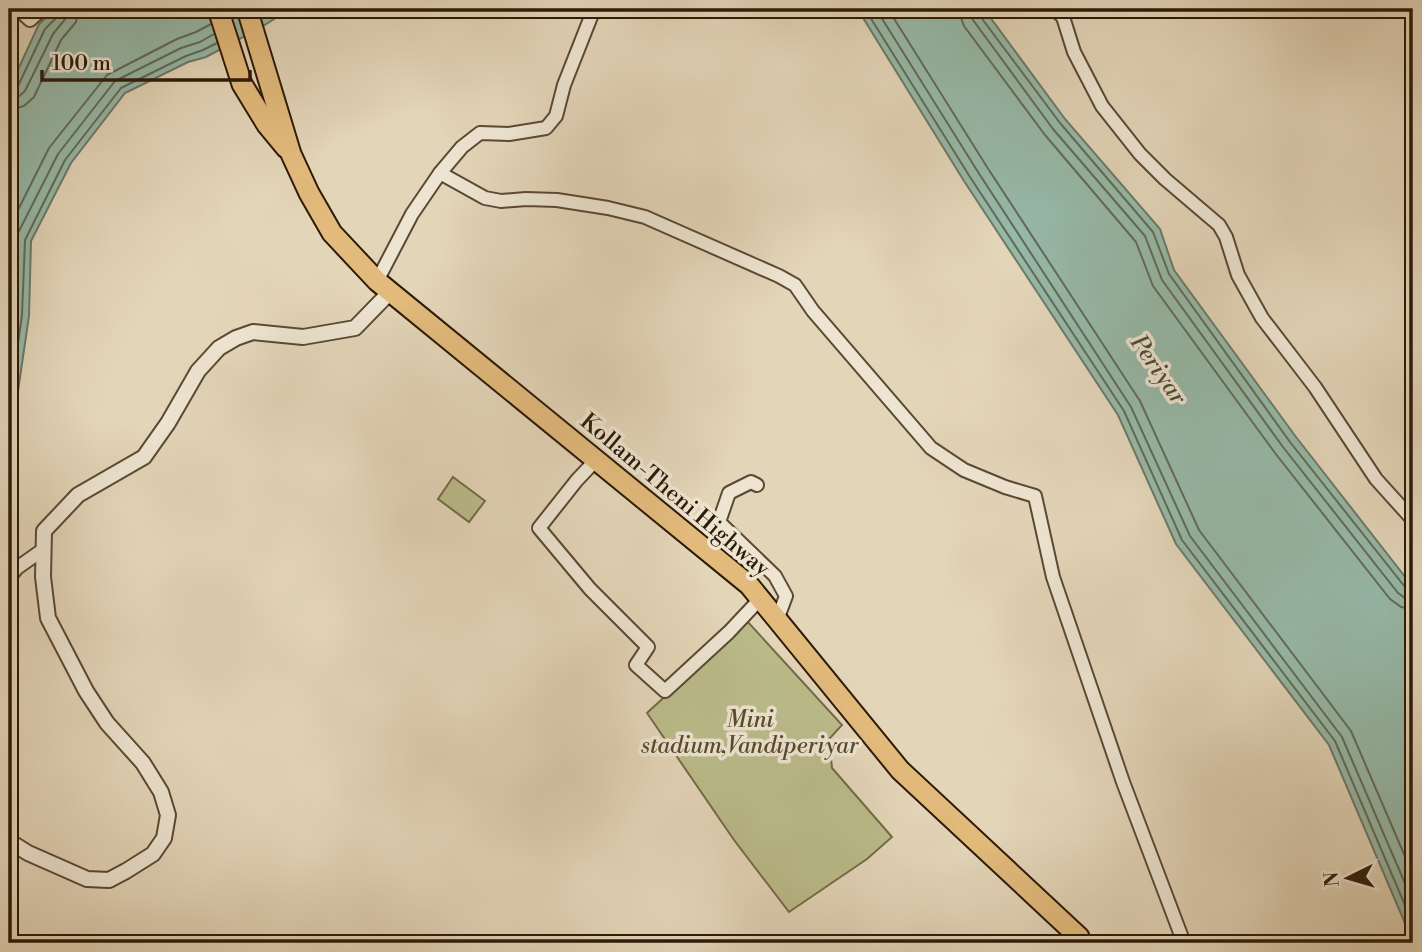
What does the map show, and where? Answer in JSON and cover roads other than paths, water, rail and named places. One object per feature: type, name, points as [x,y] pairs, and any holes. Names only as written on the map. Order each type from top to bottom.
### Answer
[{"type":"highway","points":[[218,9],[242,84],[267,125],[291,154]]},
{"type":"highway","points":[[247,9],[291,154]]},
{"type":"highway","name":"Kollam-Theni Highway","points":[[291,154],[332,233],[383,286],[749,585],[900,770],[1079,937],[1081,943]]},
{"type":"street","points":[[19,9],[30,20],[42,9]]},
{"type":"street","points":[[9,841],[28,853],[87,879],[109,880],[153,854],[164,838],[168,815],[161,792],[143,763],[107,723],[86,691],[48,618],[43,577],[44,531],[78,495],[144,457],[198,372],[219,348],[253,332],[303,337],[355,328],[383,286],[412,214],[462,147],[480,133],[509,134],[546,128],[556,116],[564,85],[594,9]]},
{"type":"street","points":[[1054,9],[1063,17],[1074,52],[1102,106],[1140,154],[1219,225],[1226,237],[1238,275],[1262,318],[1315,387],[1376,479],[1413,520]]},
{"type":"street","points":[[440,173],[485,198],[501,201],[557,200],[645,217],[779,276],[795,285],[813,312],[931,448],[964,470],[1035,496],[1053,577],[1123,782],[1184,943]]},
{"type":"street","points":[[596,460],[539,528],[590,589],[648,647],[636,665],[659,687],[665,691],[729,632],[760,599]]},
{"type":"street","points":[[757,485],[751,482],[729,494],[719,522],[775,576],[786,596],[777,620]]},
{"type":"street","points":[[9,578],[17,568],[44,549]]},
{"type":"water","points":[[55,9],[290,9],[206,57],[188,62],[125,93],[71,163],[31,241],[29,316],[9,470],[9,89],[39,24]]},
{"type":"water","name":"Periyar","points":[[855,9],[984,9],[1065,119],[1160,229],[1174,270],[1296,437],[1413,587],[1413,942],[1329,745],[1176,544],[1118,415]]},
{"type":"park label","name":"Mini stadium,Vandiperiyar","points":[[750,733]]}]
